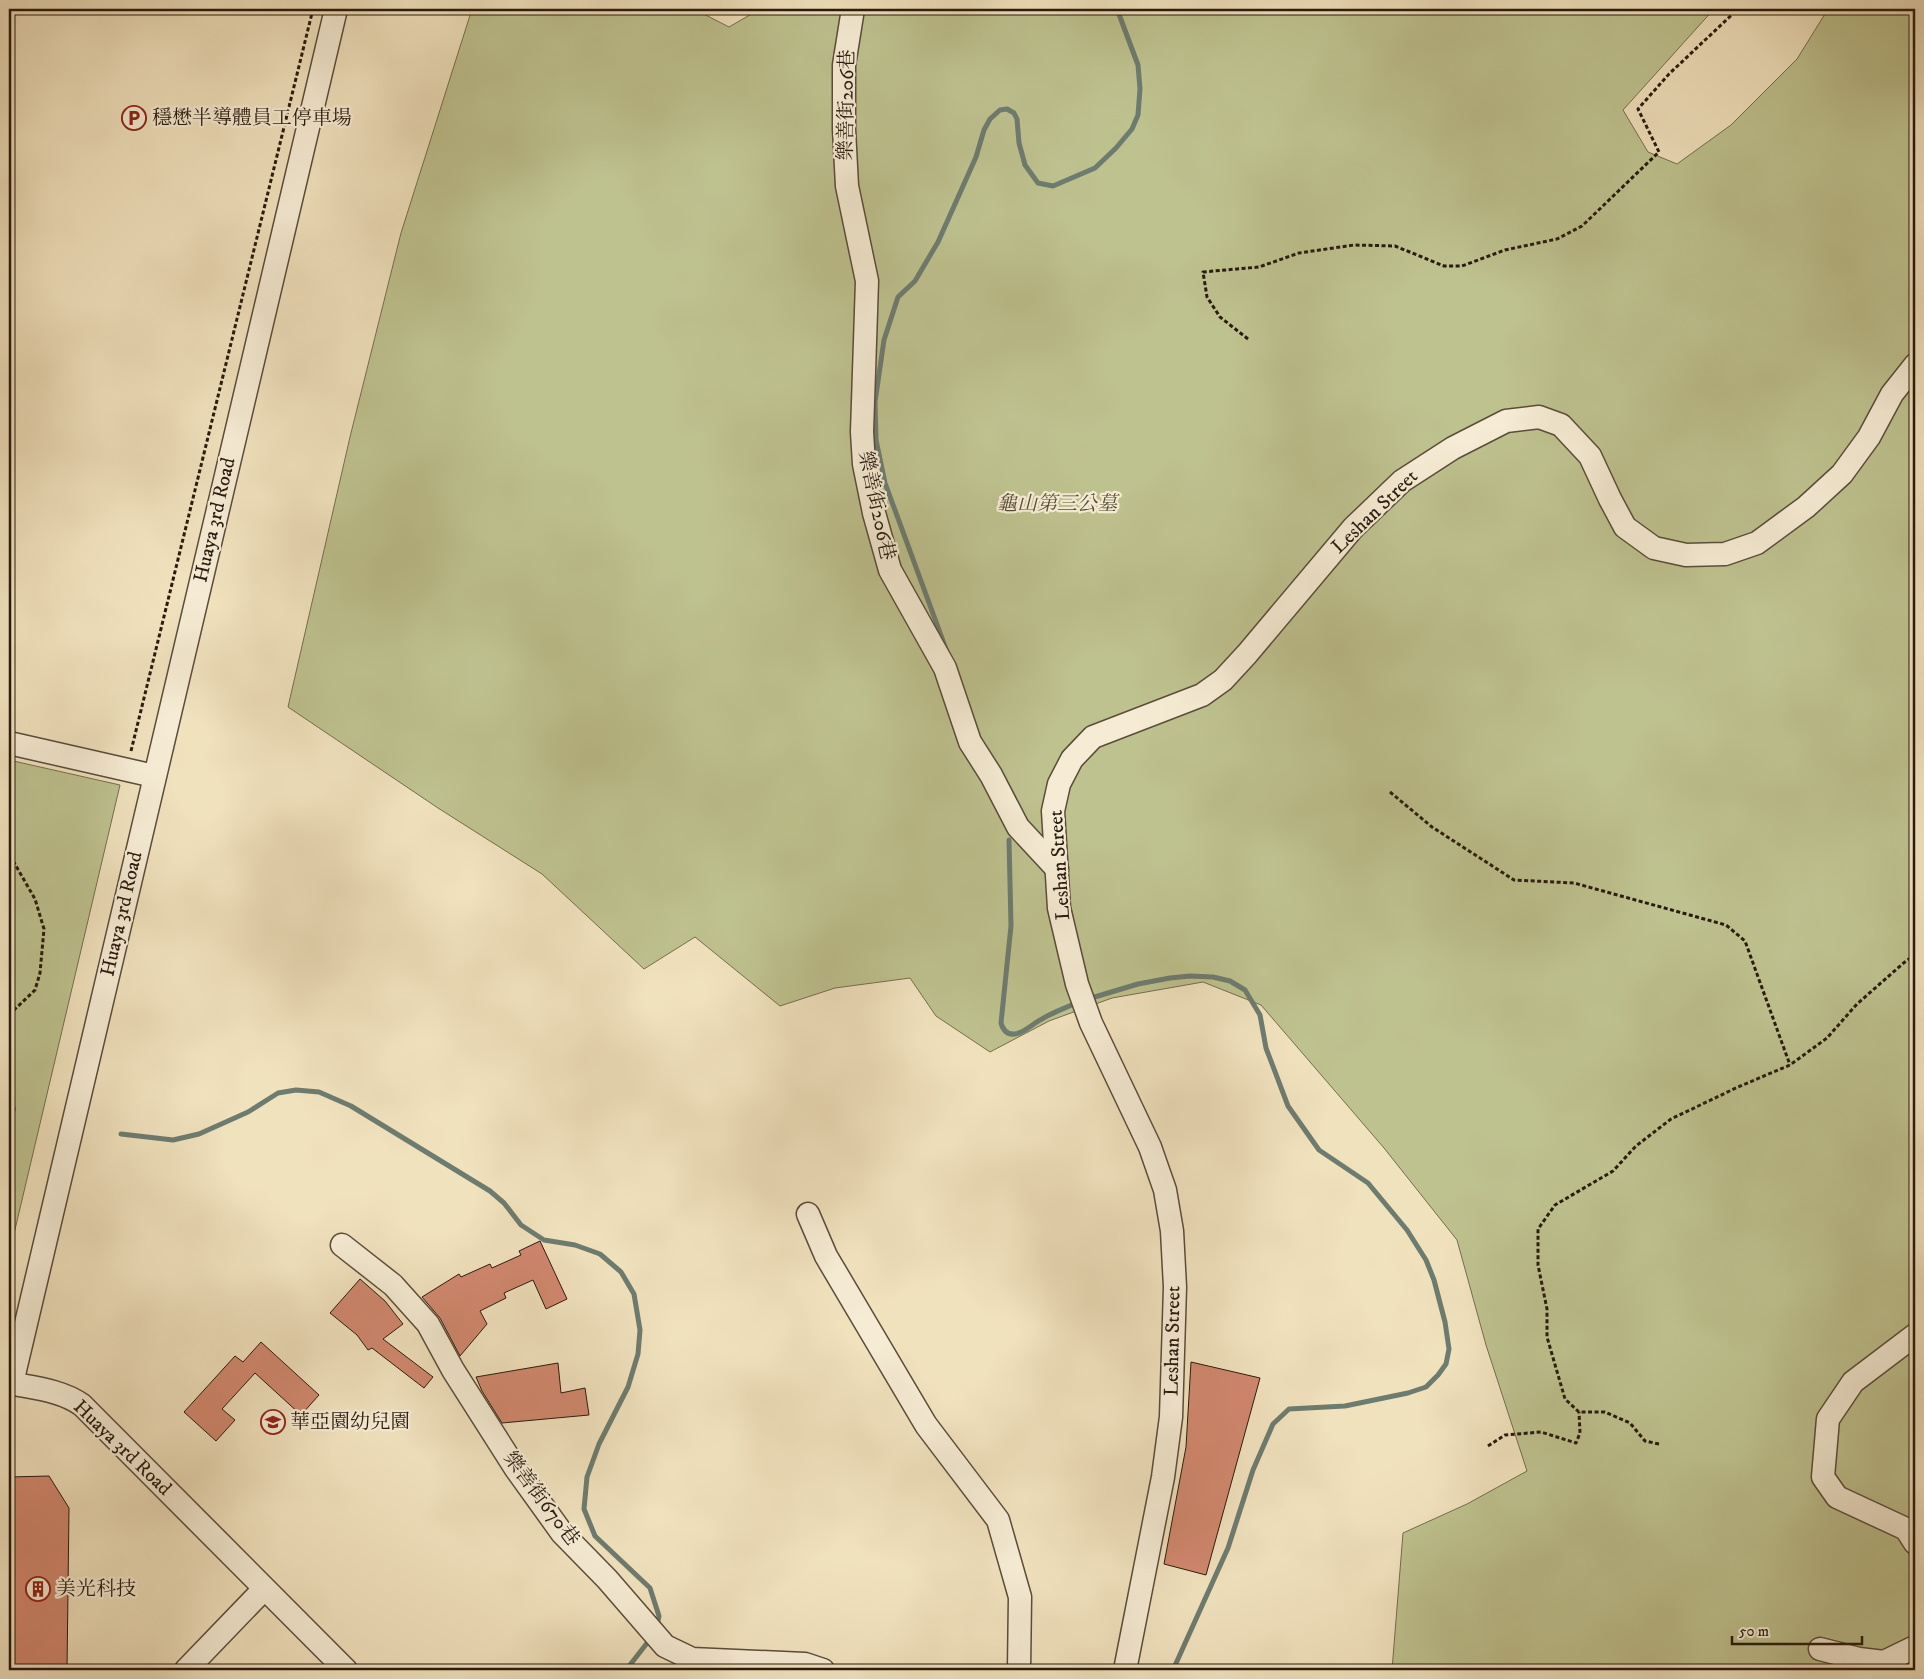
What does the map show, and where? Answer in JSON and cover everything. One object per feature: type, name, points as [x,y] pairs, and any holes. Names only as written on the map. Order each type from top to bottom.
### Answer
[{"type":"street","name":"Huaya 3rd Road","points":[[336,9],[10,1383],[60,1394],[73,1398],[82,1405],[346,1670]]},
{"type":"street","name":"樂善街206巷","points":[[853,9],[844,65],[846,186],[867,281],[862,432],[864,464],[874,513],[890,570],[945,668],[970,742],[991,775],[1018,827],[1057,869]]},
{"type":"street","name":"Leshan Street","points":[[1125,1670],[1163,1476],[1171,1417],[1175,1288],[1172,1231],[1165,1190],[1150,1147],[1091,1023],[1077,984],[1059,908],[1053,811],[1059,784],[1072,759],[1093,737],[1202,696],[1223,680],[1353,528],[1402,481],[1453,448],[1506,421],[1539,417],[1561,425],[1590,456],[1610,500],[1625,527],[1654,548],[1686,555],[1725,554],[1757,543],[1806,507],[1842,474],[1869,437],[1892,394],[1915,365]]},
{"type":"street","points":[[9,742],[154,776]]},
{"type":"street","points":[[808,1214],[826,1256],[926,1425],[998,1520],[1020,1598],[1018,1670]]},
{"type":"street","name":"樂善街670巷","points":[[342,1245],[393,1285],[428,1324],[453,1370],[516,1469],[562,1533],[607,1579],[665,1646],[692,1659],[805,1664],[823,1670]]},
{"type":"street","points":[[1915,1335],[1853,1382],[1828,1418],[1824,1477],[1837,1497],[1906,1529],[1915,1543]]},
{"type":"street","points":[[186,1670],[264,1589]]},
{"type":"street","points":[[1820,1649],[1859,1659],[1884,1662],[1915,1646]]},
{"type":"path","points":[[130,752],[313,9]]},
{"type":"path","points":[[1248,339],[1220,317],[1206,297],[1203,272],[1259,267],[1299,253],[1354,245],[1395,246],[1444,266],[1462,266],[1505,250],[1556,239],[1582,226],[1659,152],[1638,109],[1669,74],[1738,9]]},
{"type":"path","points":[[1390,792],[1432,826],[1514,880],[1574,883],[1726,925],[1745,940],[1790,1065]]},
{"type":"path","points":[[9,856],[35,899],[44,929],[40,973],[34,990],[14,1010],[9,1019]]},
{"type":"path","points":[[1659,1444],[1645,1441],[1630,1423],[1606,1412],[1579,1412],[1565,1400],[1547,1337],[1547,1309],[1538,1265],[1538,1229],[1555,1205],[1612,1171],[1636,1146],[1671,1120],[1790,1065],[1827,1038],[1857,1004],[1907,960],[1915,956]]},
{"type":"path","points":[[9,1095],[14,1108],[9,1158]]},
{"type":"path","points":[[1488,1446],[1505,1435],[1541,1432],[1576,1443],[1580,1433],[1579,1412]]},
{"type":"green space","name":"龜山第三公墓","points":[[472,9],[694,9],[729,27],[760,9],[1714,9],[1623,110],[1648,152],[1677,164],[1731,125],[1797,59],[1828,9],[1915,9],[1915,1670],[1392,1670],[1403,1533],[1467,1504],[1527,1471],[1486,1345],[1457,1240],[1384,1148],[1261,1005],[1203,982],[1112,998],[1049,1021],[990,1052],[936,1016],[910,978],[835,988],[780,1006],[695,937],[644,969],[542,874],[438,808],[288,707],[350,437],[401,233]]},
{"type":"green space","points":[[9,760],[120,785],[9,1255]]},
{"type":"building","points":[[540,1241],[567,1299],[546,1309],[533,1280],[504,1293],[506,1298],[480,1311],[487,1324],[460,1356],[440,1318],[422,1297],[459,1274],[461,1277],[490,1264],[492,1268],[521,1255],[519,1251]]},
{"type":"building","points":[[360,1279],[385,1301],[403,1324],[383,1339],[433,1377],[424,1388],[372,1348],[368,1350],[357,1335],[330,1313]]},
{"type":"building","points":[[261,1342],[319,1395],[301,1415],[255,1373],[222,1409],[235,1420],[216,1441],[184,1412],[235,1356],[243,1362]]},
{"type":"building","points":[[1191,1362],[1260,1378],[1206,1575],[1164,1564],[1186,1447]]},
{"type":"building","points":[[558,1363],[561,1393],[585,1388],[589,1415],[502,1423],[482,1391],[476,1377]]},
{"type":"building","name":"美光科技","points":[[49,1476],[69,1508],[67,1670],[9,1670],[9,1477]]},
{"type":"waterway","points":[[946,649],[885,483],[876,440],[875,402],[884,340],[898,297],[915,281],[938,242],[976,157],[984,130],[990,119],[1000,110],[1007,109],[1014,113],[1017,119],[1019,143],[1025,165],[1038,183],[1053,186],[1095,168],[1132,129],[1138,115],[1140,89],[1138,65],[1117,9]]},
{"type":"waterway","points":[[1009,840],[1011,926],[1002,1026],[1008,1033],[1019,1033],[1046,1017],[1078,1002]]},
{"type":"waterway","points":[[1088,999],[1138,984],[1190,976],[1213,977],[1230,981],[1245,990],[1260,1015],[1266,1048],[1288,1106],[1319,1150],[1368,1183],[1407,1230],[1426,1260],[1434,1280],[1445,1322],[1449,1349],[1446,1364],[1426,1387],[1408,1393],[1345,1406],[1289,1409],[1273,1424],[1253,1470],[1228,1548],[1173,1670]]},
{"type":"waterway","points":[[121,1134],[173,1140],[199,1134],[248,1112],[278,1093],[296,1090],[319,1092],[351,1106],[490,1191],[504,1203],[521,1225],[544,1240],[575,1245],[600,1254],[621,1272],[634,1294],[640,1330],[638,1354],[628,1387],[599,1444],[587,1477],[584,1509],[595,1536],[650,1588],[659,1616],[657,1626]]},
{"type":"waterway","points":[[626,1670],[651,1638]]},
{"type":"place","name":"穩懋半導體員工停車場","points":[[134,118]]},
{"type":"place","name":"華亞園幼兒園","points":[[273,1422]]},
{"type":"place","name":"美光科技","points":[[38,1589]]}]
